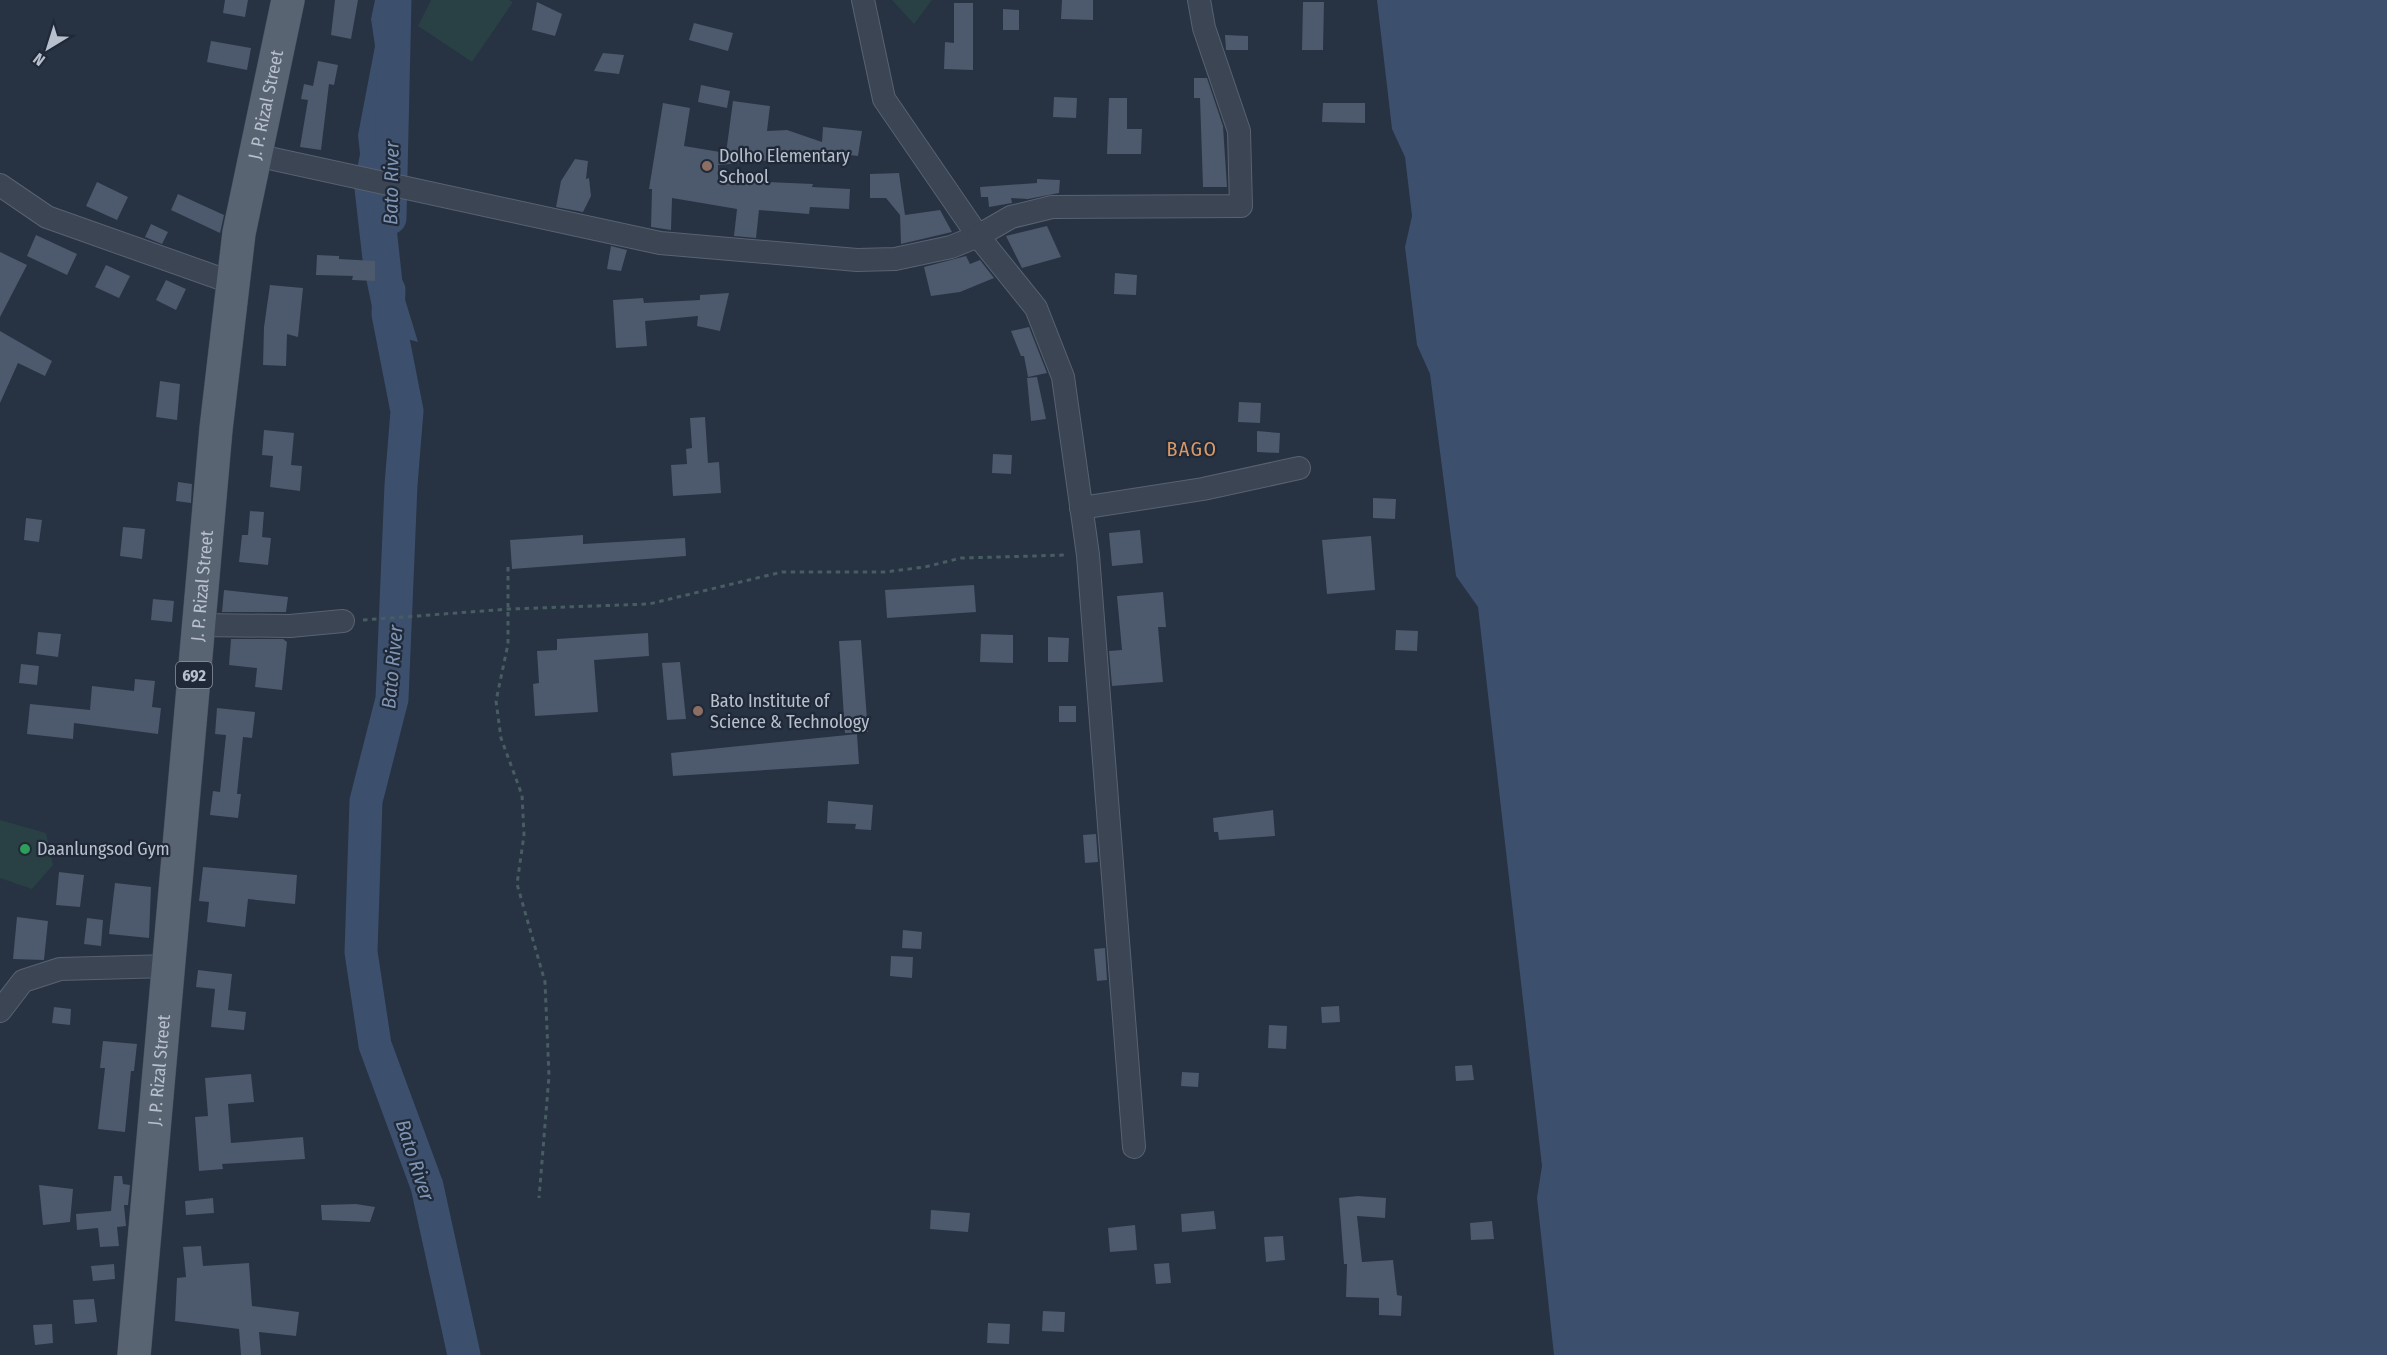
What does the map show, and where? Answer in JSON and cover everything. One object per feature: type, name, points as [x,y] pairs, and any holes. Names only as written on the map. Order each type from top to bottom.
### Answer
[{"type":"main road","name":"J. P. Rizal Street","points":[[134,1355],[216,429],[239,234],[288,0]]},
{"type":"street","points":[[863,0],[884,99],[978,236],[1036,308],[1063,377],[1088,555],[1134,1147]]},
{"type":"street","points":[[255,155],[660,243],[857,260],[895,259],[951,248],[1011,217],[1052,207],[1241,206],[1239,131],[1204,28],[1199,0]]},
{"type":"street","points":[[0,185],[47,217],[233,283]]},
{"type":"street","points":[[1081,508],[1203,489],[1299,468]]},
{"type":"street","points":[[198,625],[290,626],[343,621]]},
{"type":"street","points":[[0,1011],[22,981],[60,969],[169,966]]},
{"type":"path","points":[[343,621],[510,609],[649,604],[782,572],[885,572],[925,567],[960,558],[1088,555]]},
{"type":"path","points":[[508,567],[510,609],[508,644],[496,701],[501,738],[522,795],[524,835],[517,884],[545,982],[549,1076],[539,1198]]},
{"type":"green space","points":[[431,0],[509,0],[513,2],[472,62],[418,26]]},
{"type":"green space","points":[[892,0],[932,0],[914,24]]},
{"type":"green space","name":"Daanlungsod Gym","points":[[0,820],[46,833],[53,865],[32,889],[0,878]]},
{"type":"water","points":[[375,0],[408,0],[397,55],[399,75],[393,106],[395,125],[388,170],[393,195],[404,296],[418,342],[377,331],[363,264],[354,185],[360,154],[358,135],[375,46],[371,19]]},
{"type":"water","points":[[1377,0],[2387,0],[2387,1355],[1554,1355],[1537,1198],[1542,1166],[1478,607],[1456,576],[1430,374],[1417,345],[1405,247],[1412,216],[1405,157],[1392,129]]},
{"type":"building","points":[[225,0],[248,0],[245,17],[223,13]]},
{"type":"building","points":[[335,0],[358,0],[351,39],[331,35]]},
{"type":"building","points":[[1062,0],[1093,0],[1093,20],[1061,19]]},
{"type":"building","points":[[537,2],[562,14],[555,36],[532,30]]},
{"type":"building","points":[[1303,2],[1324,2],[1323,50],[1302,50]]},
{"type":"building","points":[[954,3],[973,3],[973,70],[944,69],[945,42],[954,43]]},
{"type":"building","points":[[1003,9],[1019,10],[1019,30],[1003,30]]},
{"type":"building","points":[[694,23],[733,33],[728,51],[689,40]]},
{"type":"building","points":[[1225,35],[1248,36],[1248,50],[1226,50]]},
{"type":"building","points":[[211,41],[251,48],[247,70],[207,62]]},
{"type":"building","points":[[603,53],[624,55],[619,74],[594,71]]},
{"type":"building","points":[[318,61],[338,65],[334,85],[329,84],[321,150],[300,147],[308,100],[301,99],[304,84],[313,86]]},
{"type":"building","points":[[1194,78],[1207,78],[1223,126],[1227,187],[1203,187],[1200,98],[1194,98]]},
{"type":"building","points":[[701,85],[730,91],[727,108],[698,102]]},
{"type":"building","points":[[1054,97],[1077,98],[1076,118],[1053,117]]},
{"type":"building","points":[[1109,98],[1127,98],[1127,129],[1142,129],[1141,154],[1107,154]]},
{"type":"building","points":[[733,101],[770,106],[767,131],[787,130],[822,142],[823,127],[862,131],[858,156],[806,150],[808,157],[718,165],[718,180],[813,184],[812,187],[850,189],[849,209],[810,207],[809,214],[759,210],[756,238],[734,236],[737,209],[672,198],[671,230],[651,227],[652,189],[649,189],[663,103],[690,108],[684,146],[726,153]]},
{"type":"building","points":[[1323,103],[1365,103],[1365,123],[1322,122]]},
{"type":"building","points":[[575,159],[588,161],[586,179],[589,178],[591,196],[583,212],[556,207],[561,181]]},
{"type":"building","points":[[899,173],[905,215],[940,210],[952,232],[901,244],[900,215],[886,198],[870,198],[870,174]]},
{"type":"building","points":[[1037,179],[1060,180],[1059,193],[1028,199],[1011,198],[1012,203],[989,207],[988,197],[981,197],[980,187],[1037,183]]},
{"type":"building","points":[[97,182],[128,197],[117,220],[86,206]]},
{"type":"building","points":[[178,194],[224,215],[220,233],[171,210]]},
{"type":"building","points":[[151,224],[168,232],[162,244],[145,237]]},
{"type":"building","points":[[1047,226],[1061,257],[1022,268],[1006,236]]},
{"type":"building","points":[[36,235],[77,254],[67,275],[27,256]]},
{"type":"building","points":[[611,246],[627,250],[621,271],[607,269]]},
{"type":"building","points":[[0,252],[27,265],[0,317]]},
{"type":"building","points":[[317,255],[375,261],[375,281],[352,280],[353,276],[316,275]]},
{"type":"building","points":[[966,256],[970,264],[980,260],[994,278],[960,292],[931,296],[924,267]]},
{"type":"building","points":[[106,265],[130,276],[119,298],[95,287]]},
{"type":"building","points":[[1115,273],[1137,275],[1136,295],[1114,294]]},
{"type":"building","points":[[166,280],[186,289],[176,310],[156,300]]},
{"type":"building","points":[[270,285],[303,288],[298,337],[287,334],[286,366],[263,365],[264,327]]},
{"type":"building","points":[[729,293],[720,331],[697,326],[698,316],[645,321],[647,346],[616,348],[613,300],[643,298],[644,303],[700,300],[700,295]]},
{"type":"building","points":[[1029,327],[1047,373],[1028,377],[1024,356],[1021,356],[1011,331]]},
{"type":"building","points":[[0,331],[52,361],[45,376],[18,363],[0,403]]},
{"type":"building","points":[[1037,377],[1046,419],[1031,421],[1027,378]]},
{"type":"building","points":[[160,381],[180,384],[177,420],[156,417]]},
{"type":"building","points":[[1239,402],[1261,403],[1260,423],[1238,422]]},
{"type":"building","points":[[705,417],[708,463],[719,462],[721,493],[673,496],[671,465],[687,464],[686,449],[692,448],[690,418]]},
{"type":"building","points":[[264,430],[294,433],[291,465],[302,466],[300,491],[270,487],[273,456],[262,455]]},
{"type":"building","points":[[1257,431],[1280,433],[1279,453],[1257,452]]},
{"type":"building","points":[[993,454],[1012,455],[1011,474],[992,473]]},
{"type":"building","points":[[178,482],[192,484],[191,503],[176,501]]},
{"type":"building","points":[[1373,498],[1396,499],[1395,519],[1373,518]]},
{"type":"building","points":[[250,511],[264,512],[262,537],[271,538],[268,565],[239,562],[242,535],[248,535]]},
{"type":"building","points":[[26,518],[42,520],[39,542],[24,540]]},
{"type":"building","points":[[123,527],[145,529],[142,559],[120,556]]},
{"type":"building","points":[[1140,530],[1143,563],[1112,566],[1109,533]]},
{"type":"building","points":[[583,535],[583,544],[685,538],[686,556],[512,569],[510,540]]},
{"type":"building","points":[[1371,536],[1375,590],[1327,594],[1322,540]]},
{"type":"building","points":[[974,585],[976,612],[887,618],[885,590]]},
{"type":"building","points":[[224,590],[288,597],[286,612],[222,612]]},
{"type":"building","points":[[1163,592],[1166,627],[1158,627],[1163,682],[1112,686],[1109,651],[1122,650],[1117,596]]},
{"type":"building","points":[[153,599],[174,601],[172,622],[151,620]]},
{"type":"building","points":[[1396,630],[1418,631],[1417,651],[1395,650]]},
{"type":"building","points":[[38,632],[61,634],[58,657],[36,654]]},
{"type":"building","points":[[648,633],[649,656],[594,660],[598,712],[535,716],[533,684],[539,683],[537,651],[557,650],[557,639]]},
{"type":"building","points":[[981,634],[1013,635],[1013,663],[980,662]]},
{"type":"building","points":[[1048,637],[1069,638],[1068,662],[1048,662]]},
{"type":"building","points":[[231,639],[283,639],[287,642],[282,690],[255,687],[257,668],[229,665]]},
{"type":"building","points":[[861,640],[868,732],[845,733],[839,641]]},
{"type":"building","points":[[680,662],[686,719],[667,720],[662,663]]},
{"type":"building","points":[[21,664],[39,666],[37,685],[19,683]]},
{"type":"building","points":[[135,679],[155,681],[152,707],[161,708],[158,734],[74,723],[73,739],[27,734],[30,704],[90,710],[92,686],[134,691]]},
{"type":"building","points":[[1059,706],[1076,706],[1076,722],[1059,722]]},
{"type":"building","points":[[217,708],[255,712],[252,738],[243,737],[237,794],[241,794],[238,818],[210,815],[213,791],[220,792],[226,735],[215,734]]},
{"type":"building","points":[[857,734],[859,764],[673,776],[671,753]]},
{"type":"building","points":[[828,801],[873,805],[871,830],[855,829],[856,824],[827,823]]},
{"type":"building","points":[[1273,810],[1275,836],[1219,840],[1218,832],[1214,832],[1213,818]]},
{"type":"building","points":[[1096,834],[1098,862],[1085,863],[1083,835]]},
{"type":"building","points":[[203,867],[297,875],[295,904],[248,899],[245,927],[207,922],[209,902],[199,901]]},
{"type":"building","points":[[59,872],[84,875],[80,907],[56,905]]},
{"type":"building","points":[[115,883],[151,887],[149,938],[109,934]]},
{"type":"building","points":[[17,917],[48,921],[44,960],[13,959]]},
{"type":"building","points":[[87,918],[103,920],[101,946],[84,944]]},
{"type":"building","points":[[903,930],[922,932],[921,949],[902,948]]},
{"type":"building","points":[[1105,948],[1107,980],[1097,981],[1094,949]]},
{"type":"building","points":[[891,956],[913,957],[912,978],[890,976]]},
{"type":"building","points":[[198,970],[232,974],[228,1010],[246,1012],[244,1030],[211,1027],[215,989],[196,987]]},
{"type":"building","points":[[1339,1006],[1340,1022],[1322,1023],[1321,1007]]},
{"type":"building","points":[[54,1007],[71,1009],[70,1025],[52,1023]]},
{"type":"building","points":[[1269,1025],[1287,1026],[1286,1049],[1268,1048]]},
{"type":"building","points":[[103,1041],[137,1044],[134,1071],[131,1071],[125,1132],[98,1129],[105,1068],[100,1068]]},
{"type":"building","points":[[1472,1065],[1474,1080],[1456,1081],[1455,1066]]},
{"type":"building","points":[[1182,1072],[1199,1073],[1198,1087],[1181,1086]]},
{"type":"building","points":[[251,1074],[254,1102],[228,1104],[231,1143],[303,1137],[305,1159],[222,1164],[223,1169],[199,1171],[195,1117],[208,1116],[205,1078]]},
{"type":"building","points":[[114,1176],[122,1176],[123,1184],[130,1185],[128,1205],[124,1205],[126,1226],[117,1227],[119,1246],[100,1247],[98,1228],[77,1230],[76,1214],[111,1211]]},
{"type":"building","points":[[39,1185],[73,1189],[70,1222],[43,1225]]},
{"type":"building","points":[[1358,1196],[1386,1198],[1385,1218],[1357,1216],[1362,1262],[1393,1260],[1397,1295],[1402,1296],[1401,1316],[1379,1315],[1379,1298],[1346,1297],[1347,1264],[1344,1264],[1339,1198]]},
{"type":"building","points":[[213,1198],[214,1213],[186,1215],[185,1201]]},
{"type":"building","points":[[356,1204],[375,1207],[370,1222],[322,1220],[321,1205]]},
{"type":"building","points":[[931,1210],[970,1213],[968,1232],[930,1229]]},
{"type":"building","points":[[1214,1211],[1216,1229],[1182,1232],[1181,1214]]},
{"type":"building","points":[[1492,1221],[1494,1239],[1471,1240],[1470,1223]]},
{"type":"building","points":[[1135,1225],[1137,1250],[1110,1252],[1108,1228]]},
{"type":"building","points":[[1283,1236],[1285,1260],[1266,1262],[1264,1237]]},
{"type":"building","points":[[201,1246],[203,1266],[249,1263],[252,1306],[299,1312],[296,1336],[259,1332],[261,1355],[241,1355],[239,1329],[175,1321],[177,1278],[186,1277],[183,1247]]},
{"type":"building","points":[[1169,1263],[1171,1283],[1156,1284],[1154,1264]]},
{"type":"building","points":[[114,1264],[115,1279],[93,1281],[91,1266]]},
{"type":"building","points":[[94,1299],[97,1322],[75,1324],[73,1300]]},
{"type":"building","points":[[1043,1311],[1065,1312],[1064,1332],[1042,1331]]},
{"type":"building","points":[[988,1323],[1010,1324],[1009,1344],[987,1343]]},
{"type":"building","points":[[52,1324],[53,1343],[35,1345],[33,1325]]},
{"type":"waterway","name":"Bato River","points":[[390,218],[395,0]]},
{"type":"waterway","name":"Bato River","points":[[389,290],[388,314],[407,411],[401,485],[392,699],[366,801],[361,952],[375,1045],[427,1186],[464,1355]]},
{"type":"place","name":"Dolho Elementary School","points":[[707,166]]},
{"type":"place","name":"Bato Institute of Science & Technology","points":[[698,711]]},
{"type":"place","name":"Daanlungsod Gym","points":[[25,849]]},
{"type":"district","name":"BAGO","points":[[1192,449]]}]
